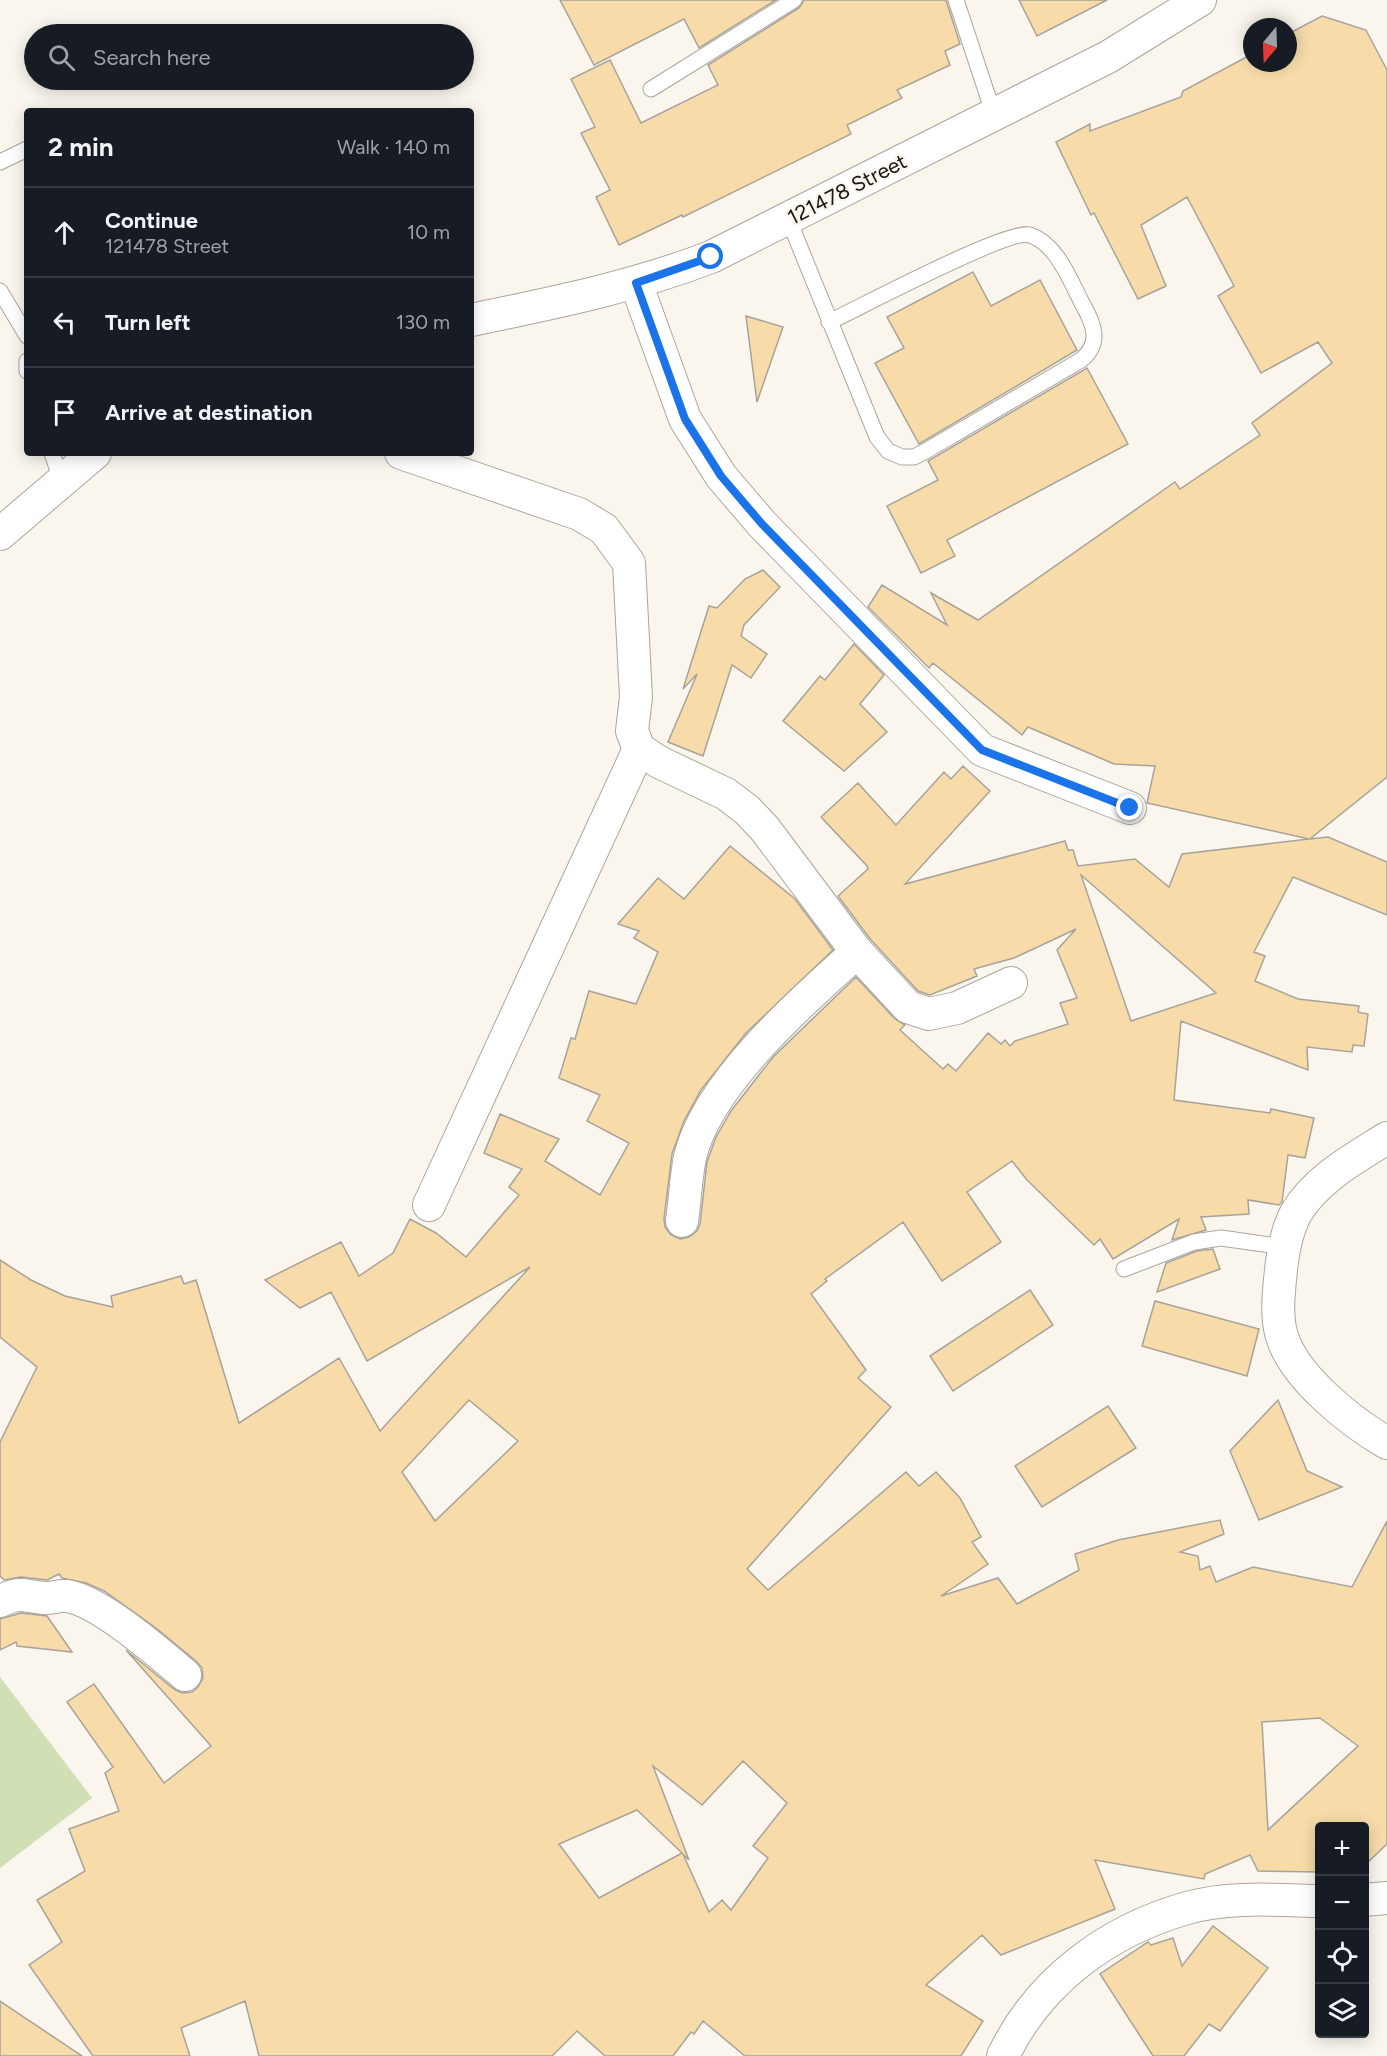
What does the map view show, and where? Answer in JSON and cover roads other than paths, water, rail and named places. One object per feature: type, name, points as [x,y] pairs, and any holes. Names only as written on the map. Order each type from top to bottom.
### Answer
[{"type":"street","name":"121478 Street","points":[[474,319],[597,294],[711,257],[1108,57],[1200,0]]},
{"type":"street","points":[[636,283],[685,419],[721,476],[762,524],[982,750],[1130,808]]},
{"type":"street","points":[[0,534],[56,466],[85,456]]},
{"type":"street","points":[[409,456],[579,514],[604,529],[629,563],[636,697],[632,731],[639,749],[659,762],[726,794],[747,810],[765,829],[857,952],[908,1007],[929,1014],[957,1008],[1011,984]]},
{"type":"street","points":[[429,1204],[639,749]]},
{"type":"street","points":[[682,1221],[690,1156],[715,1101],[785,1016],[857,952]]},
{"type":"street","points":[[1387,1138],[1320,1184],[1296,1213],[1284,1246],[1278,1291],[1281,1334],[1296,1363],[1333,1403],[1387,1443]]},
{"type":"street","points":[[0,1601],[19,1593],[45,1599],[65,1596],[86,1602],[152,1647],[185,1675]]},
{"type":"street","points":[[1369,1900],[1387,1898]]},
{"type":"street","points":[[1003,2056],[1012,2036],[1038,2000],[1065,1972],[1103,1945],[1151,1922],[1188,1908],[1255,1900],[1315,1900]]},
{"type":"lane","points":[[651,89],[794,0]]},
{"type":"lane","points":[[956,0],[994,115]]},
{"type":"lane","points":[[0,162],[24,150]]},
{"type":"lane","points":[[788,218],[829,322],[877,437],[888,451],[910,457],[918,456],[1081,360],[1091,351],[1095,338],[1084,306],[1055,256],[1041,240],[1020,234],[990,245],[829,322]]},
{"type":"lane","points":[[0,291],[24,331]]},
{"type":"lane","points":[[1125,1269],[1194,1242],[1221,1238],[1284,1246]]}]
